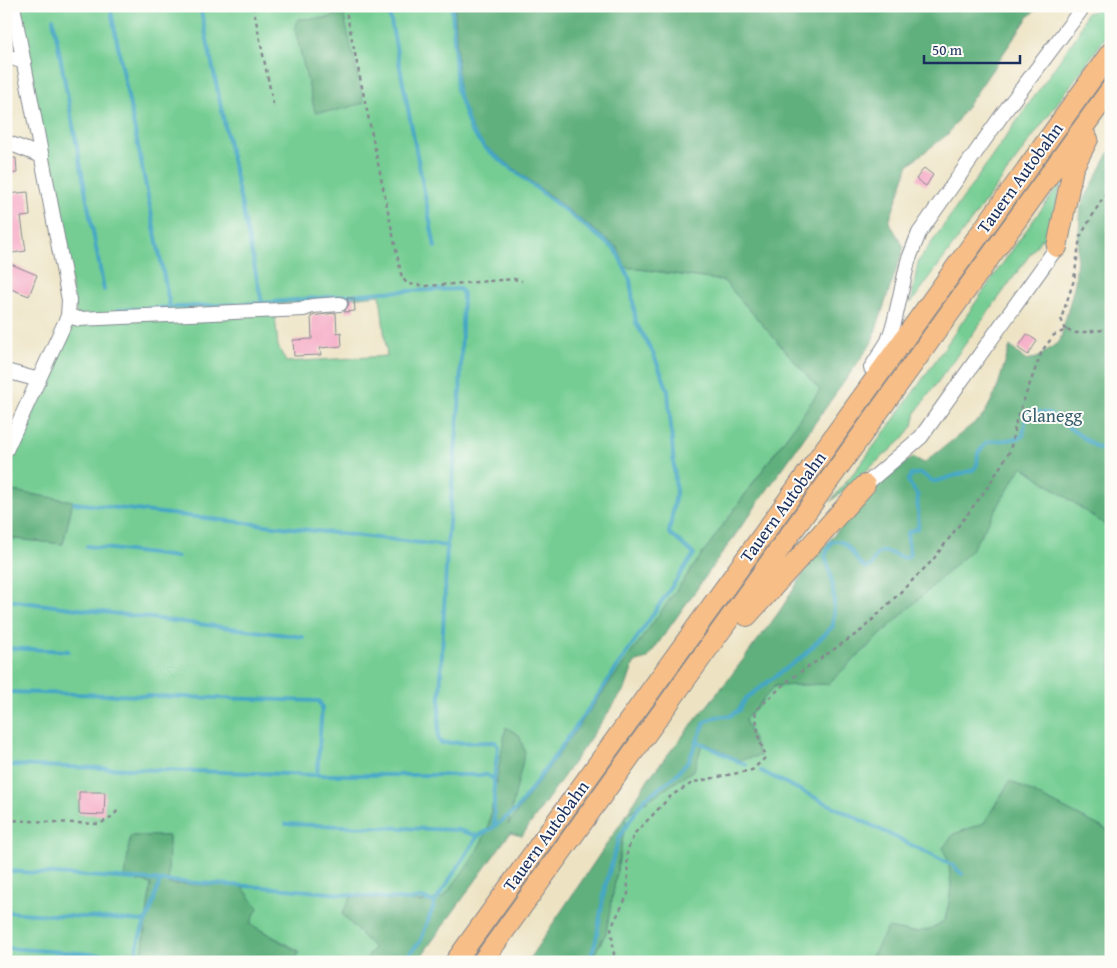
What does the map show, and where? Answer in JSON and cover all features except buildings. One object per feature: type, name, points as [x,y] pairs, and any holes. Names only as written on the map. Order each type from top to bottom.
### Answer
[{"type":"highway","name":"Tauern Autobahn","points":[[455,962],[1111,52]]},
{"type":"highway","name":"Tauern Autobahn","points":[[482,962],[1111,90]]},
{"type":"highway","points":[[1057,247],[1073,168],[1097,123],[1098,107]]},
{"type":"highway","points":[[866,392],[870,368]]},
{"type":"highway","points":[[703,656],[719,651],[757,603],[864,485]]},
{"type":"street","points":[[6,450],[68,316],[69,300],[13,6]]},
{"type":"street","points":[[870,368],[888,340],[894,323],[908,260],[919,232],[1002,115],[1084,6]]},
{"type":"street","points":[[6,56],[24,62]]},
{"type":"street","points":[[6,142],[42,156]]},
{"type":"street","points":[[864,485],[907,450],[926,431],[1057,247]]},
{"type":"street","points":[[68,316],[79,319],[304,309],[312,306],[340,304]]},
{"type":"street","points":[[6,371],[40,380]]},
{"type":"path","points":[[253,6],[274,108]]},
{"type":"path","points":[[345,6],[402,278],[408,284],[428,286],[514,279],[522,281]]},
{"type":"path","points":[[1066,330],[1061,319],[1074,280],[1080,237],[1111,184]]},
{"type":"path","points":[[609,962],[614,954],[611,928],[628,894],[627,851],[635,833],[672,796],[694,782],[752,770],[766,757],[759,739],[755,711],[789,680],[862,630],[932,561],[987,488],[1010,451],[1016,420],[1042,350],[1054,335],[1066,330],[1076,333],[1111,328]]},
{"type":"path","points":[[6,820],[99,824],[111,818],[120,808]]},
{"type":"green space","points":[[14,6],[455,6],[459,97],[476,139],[618,248],[625,267],[724,281],[820,390],[507,826],[524,752],[519,735],[506,728],[488,829],[472,860],[444,897],[421,902],[351,897],[342,914],[374,948],[364,962],[295,962],[299,951],[250,924],[242,886],[168,884],[169,836],[130,836],[151,884],[141,962],[6,962],[6,538],[63,544],[73,501],[6,490],[6,462],[77,315]],"holes":[[[343,12],[309,88],[298,20],[328,18]],[[380,295],[387,356],[286,362],[278,346],[274,305]]]},
{"type":"green space","points":[[455,6],[1041,6],[1029,16],[948,134],[909,164],[889,222],[904,247],[871,344],[647,659],[634,663],[626,687],[522,836],[510,833],[417,962],[364,962],[374,948],[342,914],[351,897],[421,902],[444,897],[472,860],[488,829],[506,727],[519,735],[525,752],[508,825],[820,390],[724,281],[625,267],[618,248],[476,139],[459,97]]},
{"type":"green space","points":[[1098,6],[1111,6],[1111,30],[911,303],[918,262],[1078,34],[1086,13],[1094,11]]},
{"type":"green space","points":[[343,12],[364,103],[335,111],[315,112],[295,30],[298,19],[328,18]]},
{"type":"green space","name":"Glanegg","points":[[1111,149],[1111,529],[1022,466],[972,549],[828,684],[775,686],[745,720],[760,756],[739,760],[703,742],[694,770],[627,814],[648,779],[727,681],[779,612],[809,565],[858,506],[886,477],[913,457],[924,463],[983,416],[996,392],[1010,346],[1025,360],[1037,358],[1060,341],[1075,283],[1081,206]]},
{"type":"green space","points":[[1061,183],[1047,245],[1042,238],[916,412],[913,426],[902,440],[830,502],[861,464],[919,384]]},
{"type":"green space","points":[[1022,466],[1111,529],[1111,832],[1010,781],[984,823],[954,834],[943,848],[949,867],[951,884],[945,920],[930,929],[918,932],[888,928],[869,962],[590,962],[606,933],[627,814],[694,770],[703,742],[739,760],[745,720],[775,686],[828,684],[972,549]]},
{"type":"green space","points":[[6,490],[73,501],[63,544],[6,538]]},
{"type":"green space","points":[[1010,781],[1111,832],[1111,962],[869,962],[888,928],[918,932],[930,929],[945,920],[951,884],[947,858],[943,848],[954,834],[984,823]]},
{"type":"green space","points":[[627,814],[606,933],[590,962],[527,962]]},
{"type":"green space","points":[[130,836],[169,836],[168,884],[242,886],[258,908],[250,924],[299,952],[295,962],[141,962],[151,884],[125,878]]},
{"type":"waterway","points":[[110,6],[170,307]]},
{"type":"waterway","points":[[200,6],[262,303]]},
{"type":"waterway","points":[[388,6],[435,247]]},
{"type":"waterway","points":[[403,962],[421,940],[435,902],[478,836],[494,827],[517,809],[592,704],[694,554],[669,533],[676,493],[668,390],[653,353],[636,323],[630,280],[616,250],[485,148],[471,131],[457,90],[452,6]]},
{"type":"waterway","points":[[53,19],[104,290]]},
{"type":"waterway","points":[[118,310],[262,303],[382,292],[460,289],[463,294],[460,395],[447,546],[438,739],[441,743],[495,742],[498,747],[494,779],[494,827]]},
{"type":"waterway","points":[[589,962],[596,940],[605,887],[619,837],[644,799],[673,778],[689,760],[705,722],[715,717],[730,716],[739,710],[746,698],[803,656],[833,626],[833,591],[825,556],[831,542],[843,542],[866,568],[871,566],[877,554],[881,552],[888,552],[905,558],[910,555],[907,533],[918,528],[919,520],[918,496],[908,481],[911,475],[921,473],[932,481],[937,481],[973,470],[977,465],[978,453],[987,442],[1011,440],[1023,436],[1026,416],[1032,411],[1048,413],[1098,448],[1111,449]]},
{"type":"waterway","points":[[74,503],[447,546]]},
{"type":"waterway","points":[[87,546],[177,557]]},
{"type":"waterway","points":[[6,600],[303,637]]},
{"type":"waterway","points":[[6,648],[68,651]]},
{"type":"waterway","points":[[6,692],[319,701],[322,707],[317,775]]},
{"type":"waterway","points":[[697,741],[746,765]]},
{"type":"waterway","points":[[6,765],[317,775],[487,775],[494,779]]},
{"type":"waterway","points":[[761,771],[952,865],[962,874]]},
{"type":"waterway","points":[[286,824],[458,830],[478,836]]},
{"type":"waterway","points":[[6,871],[263,887],[408,900],[421,898],[435,902]]},
{"type":"waterway","points":[[136,962],[140,936],[152,908],[160,882]]},
{"type":"waterway","points":[[6,912],[144,921]]},
{"type":"waterway","points":[[6,948],[135,957]]}]
